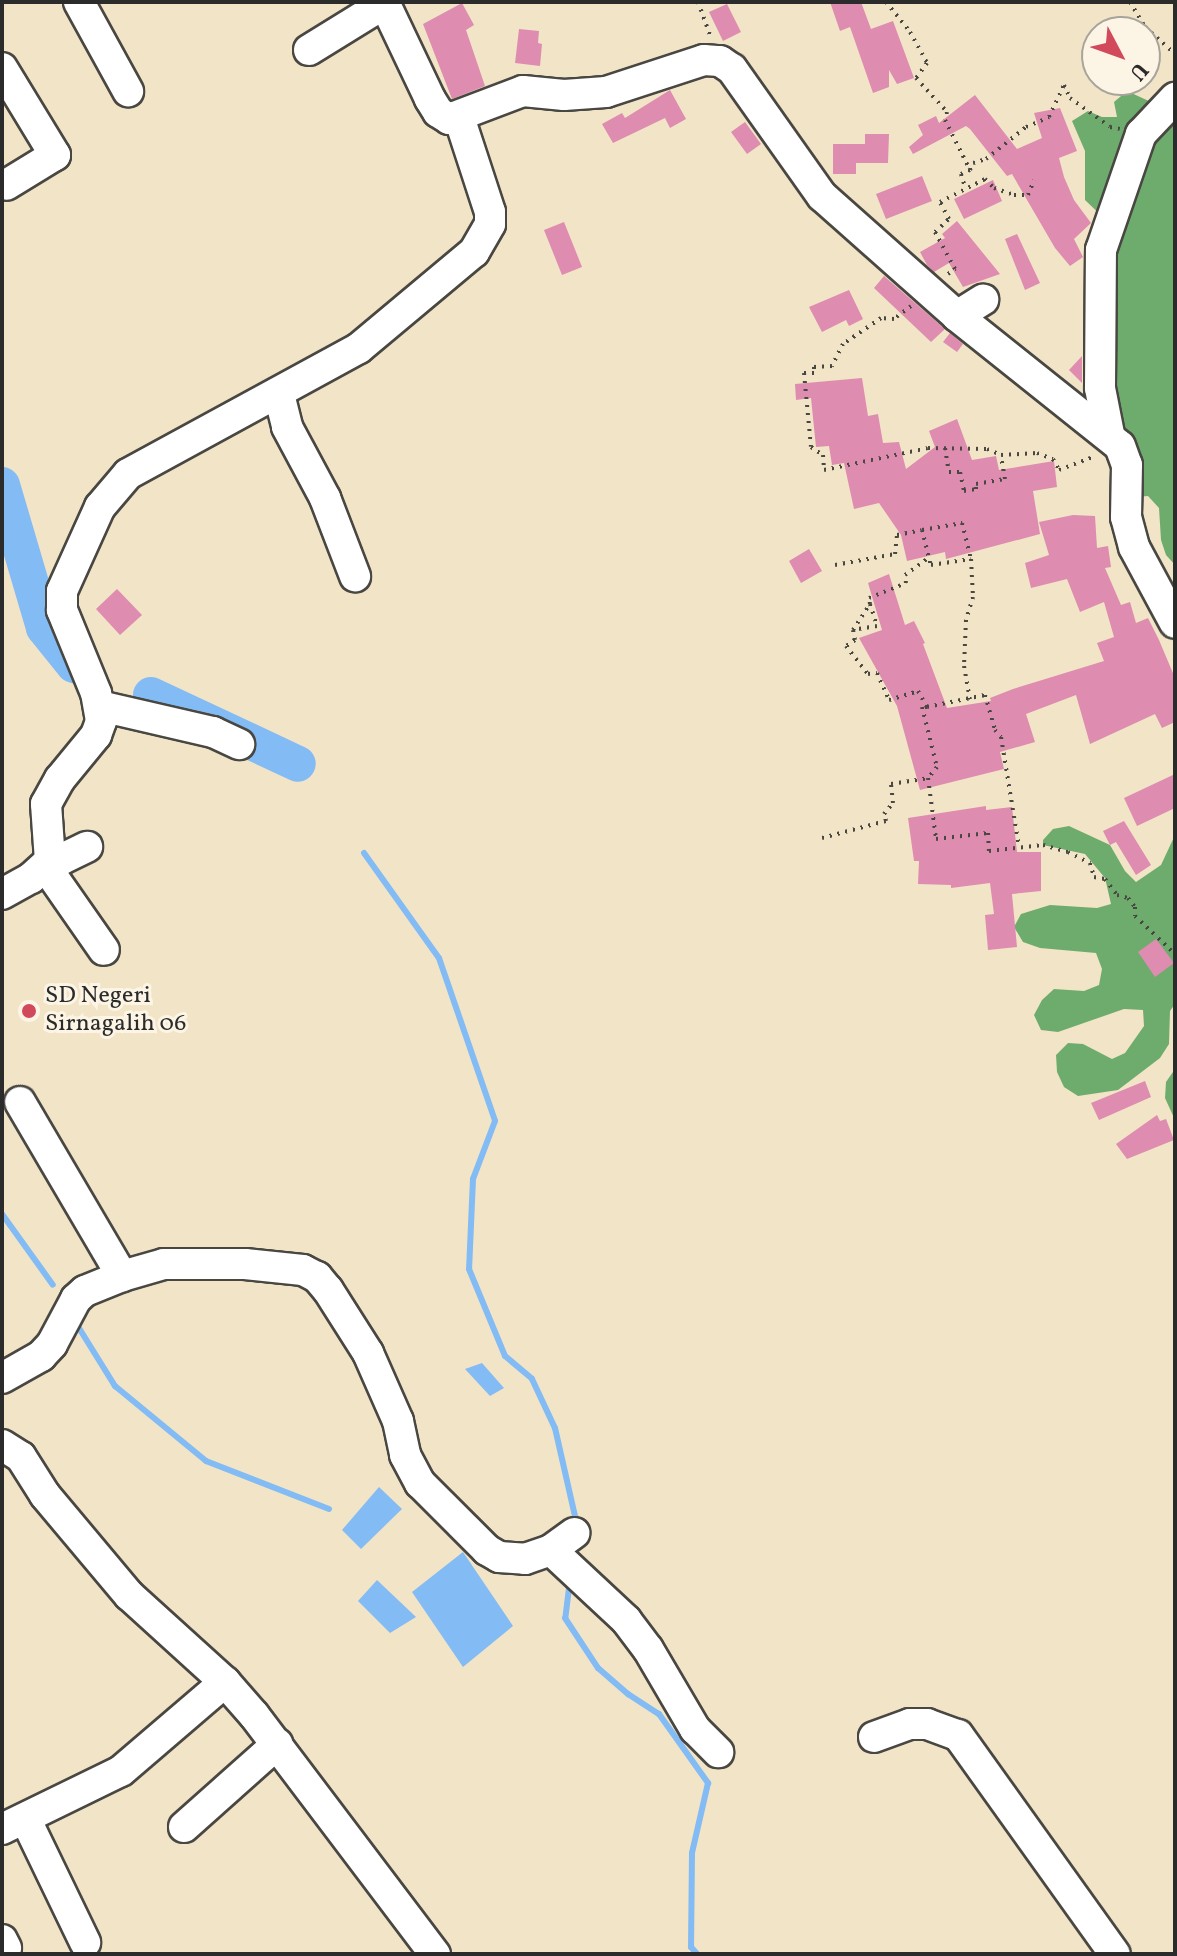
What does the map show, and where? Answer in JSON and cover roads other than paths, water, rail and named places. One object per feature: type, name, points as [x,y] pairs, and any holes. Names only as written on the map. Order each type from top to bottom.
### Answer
[{"type":"street","points":[[79,2],[128,91]]},
{"type":"street","points":[[309,50],[385,3],[438,112],[449,119],[499,97],[523,91],[564,95],[606,92],[704,60],[720,61],[739,77],[822,196],[957,316],[1109,434],[1120,446],[1127,465],[1126,517],[1134,547],[1175,623]]},
{"type":"street","points":[[2,68],[55,155],[6,185]]},
{"type":"street","points":[[1109,434],[1100,388],[1101,250],[1141,134],[1175,98]]},
{"type":"street","points":[[104,950],[48,864],[46,804],[60,779],[96,735],[101,721],[100,706],[62,610],[62,591],[100,507],[128,474],[334,364],[386,329],[461,266],[484,238],[490,224],[487,198],[459,117]]},
{"type":"street","points":[[957,316],[983,300]]},
{"type":"street","points":[[279,394],[287,427],[325,498],[355,576]]},
{"type":"street","points":[[100,706],[213,732],[239,744]]},
{"type":"street","points":[[2,894],[48,864],[87,847]]},
{"type":"street","points":[[20,1102],[122,1276]]},
{"type":"street","points":[[2,1378],[41,1356],[52,1344],[76,1299],[85,1291],[122,1276],[164,1264],[245,1264],[303,1270],[317,1277],[368,1353],[398,1421],[405,1455],[420,1483],[487,1550],[499,1557],[525,1559],[566,1555],[626,1620],[695,1729],[718,1752]]},
{"type":"street","points":[[2,1445],[21,1457],[45,1495],[129,1595],[225,1682],[277,1744],[435,1954]]},
{"type":"street","points":[[85,1942],[14,1824],[121,1771],[225,1682]]},
{"type":"street","points":[[874,1737],[910,1724],[927,1724],[958,1735],[1115,1954]]},
{"type":"street","points":[[184,1827],[277,1744]]},
{"type":"water","points":[[482,1363],[504,1388],[490,1396],[465,1369]]},
{"type":"water","points":[[379,1487],[402,1509],[361,1549],[342,1530]]},
{"type":"water","points":[[463,1552],[513,1626],[463,1667],[412,1592]]},
{"type":"water","points":[[377,1580],[416,1617],[390,1633],[358,1601]]},
{"type":"waterway","points":[[2,485],[44,628],[74,665]]},
{"type":"waterway","points":[[151,695],[298,764]]},
{"type":"waterway","points":[[364,853],[439,958],[495,1121],[473,1179],[469,1269],[505,1356],[532,1379],[555,1428],[577,1525]]},
{"type":"waterway","points":[[2,1214],[53,1285]]},
{"type":"waterway","points":[[74,1320],[115,1386],[206,1461],[329,1509]]},
{"type":"waterway","points":[[570,1580],[565,1618],[598,1668],[628,1694],[659,1714],[708,1783],[692,1853],[691,1947],[697,1954]]},
{"type":"place","name":"SD Negeri Sirnagalih 06","points":[[29,1011]]}]
